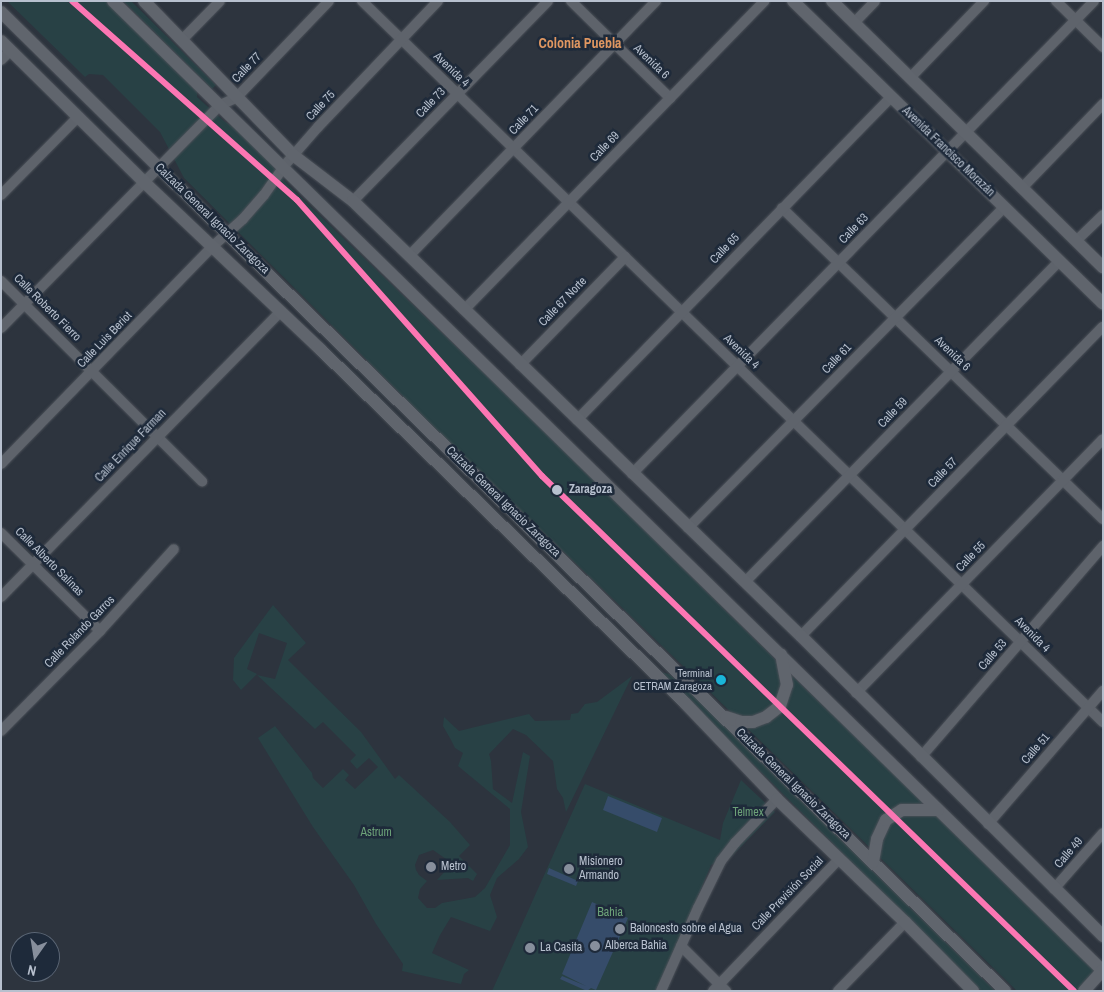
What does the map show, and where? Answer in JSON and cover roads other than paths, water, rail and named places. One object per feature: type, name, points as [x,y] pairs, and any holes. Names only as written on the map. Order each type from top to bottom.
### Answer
[{"type":"main road","points":[[113,1],[284,166],[1103,971],[1084,991]]},
{"type":"main road","points":[[144,1],[293,156],[353,201],[632,474],[801,636],[856,693],[1103,936]]},
{"type":"main road","name":"Avenida Francisco Morazán","points":[[793,1],[1103,304]]},
{"type":"main road","name":"Avenida Francisco Morazán","points":[[832,1],[1103,267]]},
{"type":"main road","name":"Calzada General Ignacio Zaragoza","points":[[1,12],[1006,991]]},
{"type":"main road","name":"Calzada General Ignacio Zaragoza","points":[[6,45],[144,182],[421,447],[705,723],[777,799],[905,922],[970,990]]},
{"type":"main road","points":[[424,425],[421,447],[447,447]]},
{"type":"main road","points":[[724,717],[740,722],[753,722],[766,717],[780,706],[787,685],[781,654]]},
{"type":"main road","points":[[873,862],[877,839],[886,820],[902,810],[938,810]]},
{"type":"main road","points":[[1092,991],[1103,979]]},
{"type":"street","points":[[182,40],[220,1]]},
{"type":"street","name":"Calle 77","points":[[1,328],[220,104],[236,98],[329,1]]},
{"type":"street","name":"Avenida 4","points":[[362,1],[906,528],[1103,722]]},
{"type":"street","name":"Calle 75","points":[[227,233],[264,195],[293,156],[438,1]]},
{"type":"street","name":"Calle 73","points":[[353,201],[447,105],[454,92],[470,81],[548,1]]},
{"type":"street","name":"Avenida 6","points":[[571,1],[670,98]]},
{"type":"street","name":"Calle 71","points":[[409,256],[656,1]]},
{"type":"street","name":"Calle 69","points":[[464,310],[765,1]]},
{"type":"street","points":[[854,23],[875,1]]},
{"type":"street","points":[[910,78],[984,1]]},
{"type":"street","points":[[1056,1],[1103,47]]},
{"type":"street","name":"Calle 63","points":[[632,474],[1094,1]]},
{"type":"street","points":[[1,60],[6,45]]},
{"type":"street","name":"Calle 65","points":[[577,420],[890,96]]},
{"type":"street","points":[[1022,188],[1103,104]]},
{"type":"street","points":[[1,195],[78,116]]},
{"type":"street","name":"Calle 61","points":[[688,528],[1004,207]]},
{"type":"street","name":"Avenida 6","points":[[782,208],[882,305],[892,321],[904,325],[1103,520]]},
{"type":"street","points":[[1076,241],[1103,215]]},
{"type":"street","name":"Calle Luis Beriot","points":[[1,464],[212,246],[227,233]]},
{"type":"street","name":"Calle 67 Norte","points":[[520,365],[625,257]]},
{"type":"street","name":"Calle 59","points":[[745,582],[1059,261]]},
{"type":"street","name":"Calle Roberto Fierro","points":[[1,281],[202,481]]},
{"type":"street","name":"Calle Enrique Farman","points":[[1,597],[280,312]]},
{"type":"street","name":"Calle 57","points":[[801,636],[1103,327]]},
{"type":"street","name":"Calle 55","points":[[856,693],[1103,439]]},
{"type":"street","name":"Calle Alberto Salinas","points":[[1,533],[100,631]]},
{"type":"street","name":"Calle 53","points":[[921,757],[1103,546]]},
{"type":"street","name":"Calle Rolando Garros","points":[[1,731],[100,631],[174,548]]},
{"type":"street","name":"Calle 51","points":[[988,824],[1103,691]]},
{"type":"street","points":[[662,991],[721,861],[735,842],[777,799]]},
{"type":"street","name":"Calle 49","points":[[1054,889],[1103,833]]},
{"type":"street","name":"Calle Previsión Social","points":[[719,989],[839,859]]},
{"type":"street","points":[[838,991],[905,922]]},
{"type":"street","points":[[681,946],[719,989]]},
{"type":"water","points":[[608,796],[662,818],[657,832],[603,810]]},
{"type":"water","points":[[549,868],[578,881],[576,886],[547,874]]},
{"type":"water","name":"Alberca Bahia","points":[[592,902],[628,918],[596,990],[591,988],[587,991],[560,979],[562,976],[586,986],[562,974]]},
{"type":"place","name":"Zaragoza","points":[[557,490]]},
{"type":"place","name":"Terminal CETRAM Zaragoza","points":[[721,680]]},
{"type":"place","name":"Metro","points":[[431,867]]},
{"type":"place","name":"Misionero Armando","points":[[569,869]]},
{"type":"place","name":"Baloncesto sobre el Agua","points":[[620,929]]},
{"type":"place","name":"Alberca Bahia","points":[[595,946]]},
{"type":"place","name":"La Casita","points":[[530,948]]},
{"type":"district","name":"Colonia Puebla","points":[[580,43]]},
{"type":"park label","name":"Telmex","points":[[748,813]]},
{"type":"park label","name":"Astrum","points":[[376,833]]},
{"type":"park label","name":"Bahia","points":[[610,913]]}]
